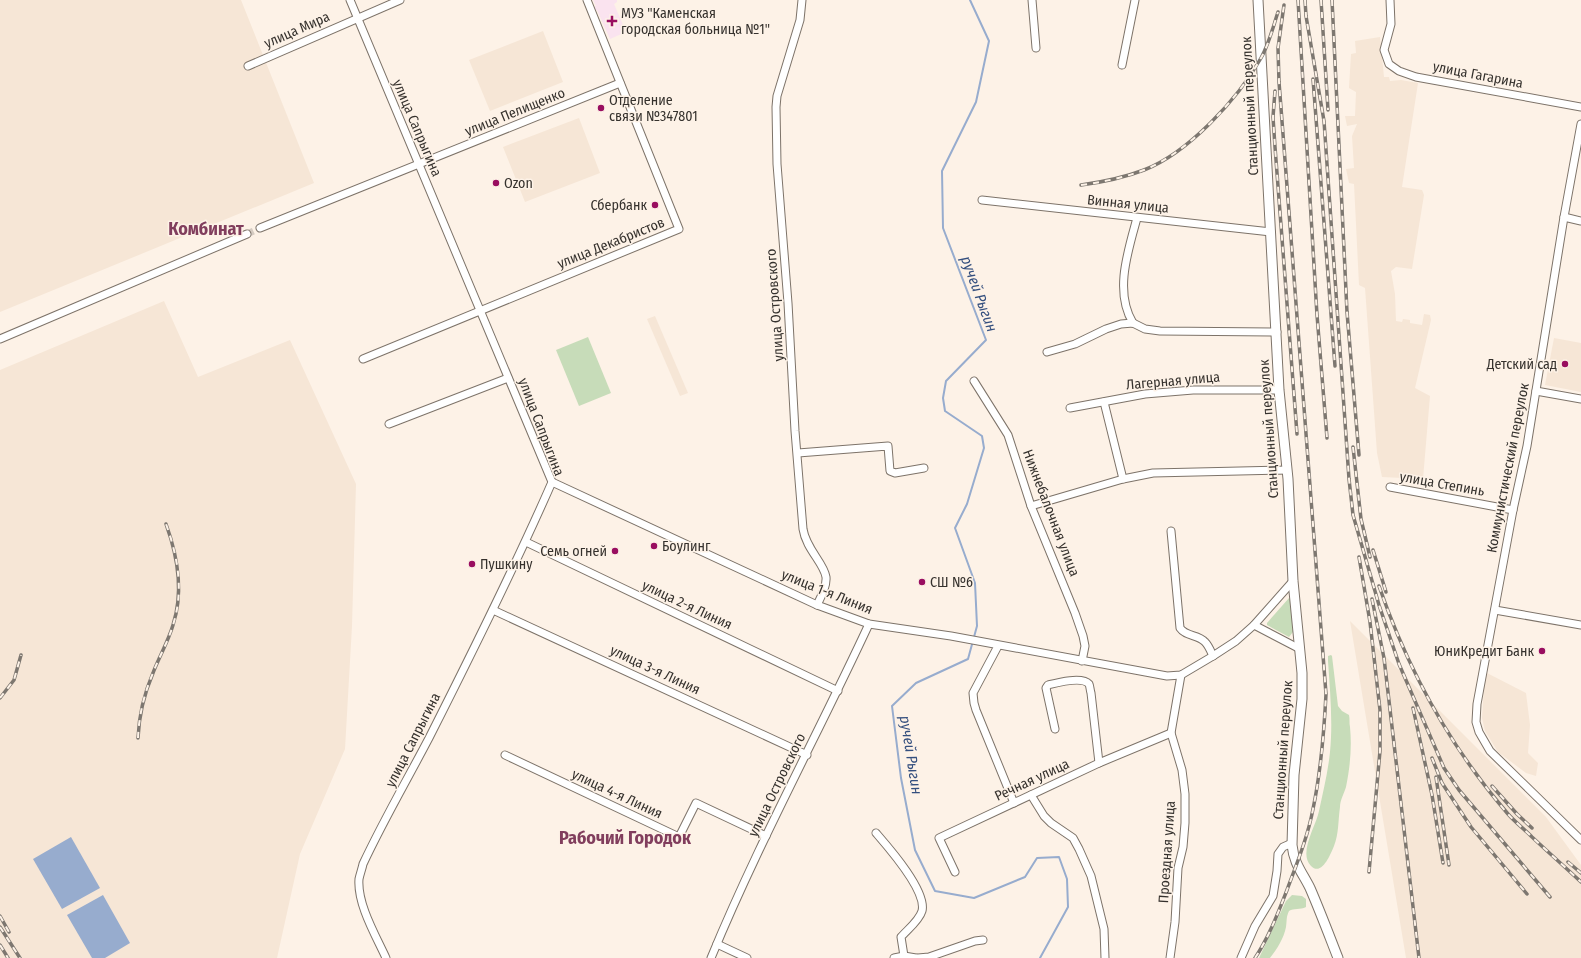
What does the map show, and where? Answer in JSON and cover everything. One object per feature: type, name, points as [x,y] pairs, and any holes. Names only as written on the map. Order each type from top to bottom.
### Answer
[{"type":"main road","name":"Станционный переулок","points":[[1258,0],[1279,390],[1287,470],[1293,582],[1300,649],[1302,699],[1294,775],[1293,856],[1309,887],[1338,958]]},
{"type":"street","name":"улица Сапрыгина","points":[[350,0],[552,482],[526,542],[493,610],[363,864],[359,879],[361,894],[366,913],[386,958]]},
{"type":"street","name":"улица Мира","points":[[248,66],[400,0]]},
{"type":"street","name":"улица Декабристов","points":[[480,311],[679,229],[587,0]]},
{"type":"street","name":"улица Островского","points":[[802,0],[800,20],[777,96],[777,164],[804,535],[826,577],[824,589],[817,605]]},
{"type":"street","points":[[1032,0],[1036,48]]},
{"type":"street","points":[[1122,65],[1135,0]]},
{"type":"street","name":"улица Гагарина","points":[[1390,0],[1391,24],[1384,50],[1388,64],[1400,71],[1416,77],[1581,108]]},
{"type":"street","name":"улица Пелищенко","points":[[260,228],[620,83]]},
{"type":"street","name":"Коммунистический переулок","points":[[1581,124],[1564,217],[1527,446],[1513,510],[1477,704],[1476,722],[1484,741],[1493,754],[1581,840]]},
{"type":"street","name":"Винная улица","points":[[982,200],[1271,232]]},
{"type":"street","points":[[1564,217],[1581,221]]},
{"type":"street","points":[[1137,218],[1126,263],[1123,293],[1126,312],[1133,323],[1138,327],[1160,331],[1277,332]]},
{"type":"street","points":[[0,339],[247,234]]},
{"type":"street","points":[[363,359],[480,311]]},
{"type":"street","points":[[1047,352],[1075,344],[1106,329],[1121,324],[1133,323]]},
{"type":"street","points":[[389,424],[508,378]]},
{"type":"street","name":"Нижнебалочная улица","points":[[974,381],[1008,435],[1031,506],[1083,636],[1085,646],[1082,661]]},
{"type":"street","name":"Лагерная улица","points":[[1070,408],[1145,394],[1193,390],[1279,390]]},
{"type":"street","points":[[1536,391],[1581,399]]},
{"type":"street","points":[[1104,402],[1123,479]]},
{"type":"street","points":[[798,453],[888,446],[890,471],[895,473],[924,468]]},
{"type":"street","points":[[1031,506],[1123,479],[1153,473],[1287,470]]},
{"type":"street","name":"улица 1-я Линия","points":[[552,482],[817,605],[869,624],[951,636],[998,646],[1168,676],[1181,675]]},
{"type":"street","name":"улица Степинь","points":[[1390,487],[1513,510]]},
{"type":"street","points":[[1171,530],[1180,628],[1186,634],[1201,638],[1213,656]]},
{"type":"street","name":"улица 2-я Линия","points":[[526,542],[838,691]]},
{"type":"street","points":[[1181,675],[1236,641],[1293,582]]},
{"type":"street","name":"улица 3-я Линия","points":[[493,610],[807,754]]},
{"type":"street","points":[[1495,610],[1581,624]]},
{"type":"street","name":"улица Островского","points":[[711,958],[766,836],[838,691],[869,624]]},
{"type":"street","points":[[1254,624],[1300,649]]},
{"type":"street","points":[[998,646],[973,693],[973,698],[976,710],[1014,803]]},
{"type":"street","name":"Проездная улица","points":[[1170,958],[1175,922],[1178,868],[1183,847],[1185,823],[1185,794],[1182,770],[1171,732],[1181,675]]},
{"type":"street","points":[[1055,729],[1046,688],[1048,685],[1063,682],[1077,680],[1086,682],[1090,685],[1099,762]]},
{"type":"street","name":"Речная улица","points":[[955,872],[939,838],[1099,762],[1171,732]]},
{"type":"street","name":"улица 4-я Линия","points":[[505,754],[679,837],[696,803],[766,836]]},
{"type":"street","points":[[1031,795],[1044,816],[1051,824],[1073,838],[1079,849],[1091,876],[1104,928],[1104,958]]},
{"type":"street","points":[[876,833],[906,869],[919,893],[922,903],[922,910],[919,917],[901,937],[904,956]]},
{"type":"street","points":[[1241,958],[1255,926],[1273,896],[1278,854],[1283,847],[1292,843]]},
{"type":"street","points":[[894,958],[904,956],[917,958],[928,957],[975,941],[983,940]]},
{"type":"street","points":[[717,944],[747,958]]},
{"type":"shaded area","points":[[0,0],[241,0],[314,183],[0,312]]},
{"type":"shaded area","name":"МУЗ \"Каменская городская больница №1\"","points":[[593,0],[617,0],[614,4],[626,32],[610,39],[597,10],[595,11],[593,7],[596,6]]},
{"type":"shaded area","points":[[543,31],[563,82],[490,111],[469,60]]},
{"type":"shaded area","points":[[1380,37],[1384,77],[1389,77],[1390,81],[1401,80],[1418,83],[1402,187],[1422,190],[1424,195],[1412,269],[1396,267],[1391,271],[1395,294],[1396,321],[1402,322],[1403,319],[1410,320],[1410,323],[1422,325],[1424,314],[1430,315],[1431,320],[1415,388],[1430,396],[1423,479],[1382,477],[1377,453],[1365,288],[1359,285],[1354,184],[1349,183],[1346,169],[1354,168],[1352,136],[1357,124],[1347,126],[1345,116],[1355,116],[1356,92],[1349,88],[1351,54],[1356,53],[1355,41]]},
{"type":"shaded area","points":[[579,118],[600,173],[525,202],[503,147]]},
{"type":"shaded area","points":[[164,301],[198,377],[290,340],[356,484],[352,626],[345,749],[300,854],[277,958],[0,958],[0,370]]},
{"type":"shaded area","points":[[655,316],[688,393],[680,396],[647,319]]},
{"type":"shaded area","name":"Детский сад","points":[[1554,338],[1581,343],[1581,392],[1545,385]]},
{"type":"shaded area","points":[[1350,621],[1546,817],[1581,865],[1581,958],[1406,958]]},
{"type":"shaded area","points":[[1485,672],[1526,693],[1530,725],[1528,753],[1538,763],[1536,776],[1526,773],[1498,752],[1485,731],[1482,718]]},
{"type":"green space","points":[[588,337],[611,393],[579,406],[556,350]]},
{"type":"green space","points":[[1289,598],[1293,632],[1289,637],[1267,625],[1267,623]]},
{"type":"green space","points":[[1331,655],[1338,706],[1342,711],[1349,715],[1351,742],[1349,772],[1340,804],[1336,841],[1326,863],[1315,869],[1307,861],[1306,854],[1309,839],[1319,811],[1329,759],[1331,718],[1328,656]]},
{"type":"green space","points":[[1292,895],[1302,896],[1306,899],[1306,907],[1289,911],[1285,931],[1278,947],[1270,958],[1259,958],[1286,901]]},
{"type":"water","points":[[71,837],[100,888],[62,909],[33,859]]},
{"type":"water","points":[[103,895],[130,943],[105,958],[92,958],[67,915]]},
{"type":"waterway","name":"ручей Рыгин","points":[[970,0],[989,41],[976,102],[942,171],[943,228],[986,340],[946,381],[943,398],[945,411],[982,436],[984,448],[967,504],[955,528],[975,583],[977,626],[968,659],[916,683],[892,706],[901,778],[915,850],[935,891],[974,898],[1025,877],[1037,858],[1059,857],[1067,879],[1068,907],[1040,958]]},
{"type":"tunnel","points":[[247,234],[260,228]]},
{"type":"railway","points":[[1298,0],[1317,315],[1327,438]]},
{"type":"railway","points":[[1305,0],[1306,16],[1324,121],[1349,479],[1353,515],[1379,605],[1399,664],[1444,768],[1459,790],[1550,897]]},
{"type":"railway","points":[[1321,0],[1328,110]]},
{"type":"railway","points":[[1332,0],[1347,312],[1359,455]]},
{"type":"railway","points":[[1255,958],[1265,942],[1277,916],[1298,860],[1311,819],[1320,766],[1326,694],[1279,82],[1278,48],[1284,5]]},
{"type":"railway","points":[[1081,185],[1097,183],[1144,170],[1161,162],[1194,138],[1225,107],[1251,74],[1266,47],[1278,12]]},
{"type":"railway","points":[[1313,79],[1335,366]]},
{"type":"railway","points":[[1275,91],[1273,117],[1297,434]]},
{"type":"railway","points":[[1353,447],[1361,519],[1370,557]]},
{"type":"railway","points":[[138,738],[141,713],[145,697],[155,667],[171,631],[178,600],[179,587],[176,561],[174,549],[166,524]]},
{"type":"railway","points":[[1373,550],[1386,592]]},
{"type":"railway","points":[[1359,557],[1370,622],[1380,710],[1380,751],[1369,872]]},
{"type":"railway","points":[[1379,586],[1390,617],[1417,677],[1449,735],[1467,762],[1511,817],[1581,882]]},
{"type":"railway","points":[[1372,599],[1384,658],[1419,958]]},
{"type":"railway","points":[[0,698],[14,680],[21,655]]},
{"type":"railway","points":[[1413,708],[1432,795],[1443,863]]},
{"type":"railway","points":[[1432,758],[1442,783],[1471,827],[1527,894]]},
{"type":"railway","points":[[1436,777],[1449,865]]},
{"type":"railway","points":[[1492,786],[1517,814],[1532,828]]},
{"type":"railway","points":[[1568,862],[1581,873]]},
{"type":"railway","points":[[0,916],[9,932]]},
{"type":"railway","points":[[0,927],[20,958]]},
{"type":"railway","points":[[0,945],[8,958]]},
{"type":"place","name":"МУЗ \"Каменская городская больница №1\"","points":[[612,21]]},
{"type":"place","name":"Отделение связи №347801","points":[[601,108]]},
{"type":"place","name":"Ozon","points":[[496,183]]},
{"type":"place","name":"Сбербанк","points":[[655,205]]},
{"type":"place","name":"Детский сад","points":[[1565,364]]},
{"type":"place","name":"Боулинг","points":[[654,546]]},
{"type":"place","name":"Семь огней","points":[[615,551]]},
{"type":"place","name":"Пушкину","points":[[472,564]]},
{"type":"place","name":"СШ №6","points":[[922,582]]},
{"type":"place","name":"ЮниКредит Банк","points":[[1542,651]]},
{"type":"district","name":"Комбинат","points":[[206,229]]},
{"type":"district","name":"Рабочий Городок","points":[[625,838]]}]
